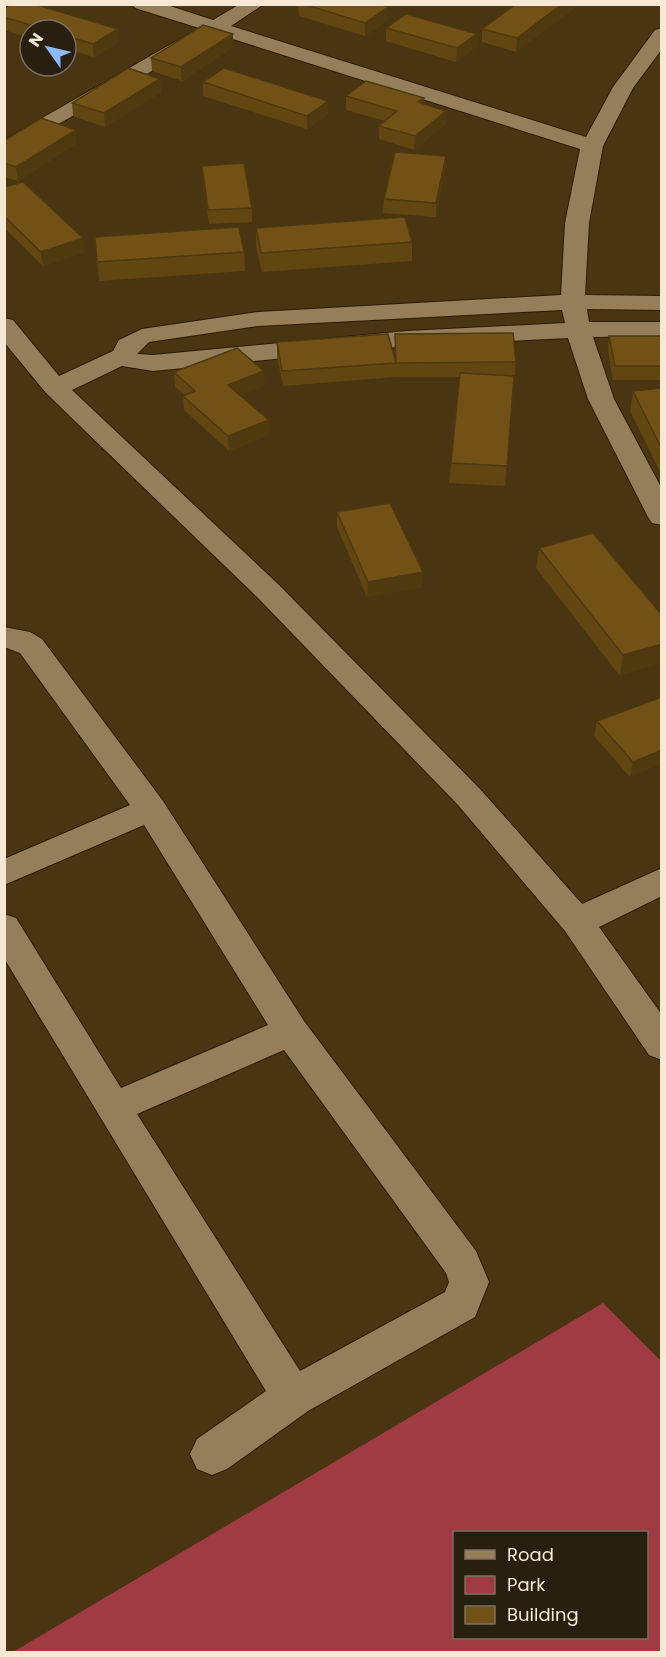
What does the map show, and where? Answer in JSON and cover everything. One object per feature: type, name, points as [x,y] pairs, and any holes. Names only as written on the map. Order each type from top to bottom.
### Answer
[{"type":"street","points":[[142,4],[592,146]]},
{"type":"street","points":[[4,149],[255,4]]},
{"type":"street","points":[[662,34],[624,87],[592,146],[577,223],[573,302],[578,329],[601,399],[662,517]]},
{"type":"street","points":[[55,388],[123,356],[128,345],[142,336],[258,319],[573,302],[662,303]]},
{"type":"street","points":[[4,325],[55,388],[268,592],[469,798],[577,922],[662,1045]]},
{"type":"street","points":[[123,356],[131,361],[153,363],[327,343],[578,329],[662,329]]},
{"type":"street","points":[[4,637],[20,639],[30,646],[151,809],[291,1031],[462,1264],[469,1282],[461,1304],[293,1397],[212,1454]]},
{"type":"street","points":[[4,873],[151,809]]},
{"type":"street","points":[[577,922],[662,881]]},
{"type":"street","points":[[4,927],[113,1108],[293,1397]]},
{"type":"street","points":[[113,1108],[291,1031]]},
{"type":"green space","points":[[603,1303],[661,1361],[661,1652],[13,1652]]},
{"type":"building","points":[[11,4],[34,4],[118,29],[93,44],[78,40],[78,18],[18,18],[18,21],[4,17],[4,8]]},
{"type":"building","points":[[303,4],[380,4],[388,7],[365,23]]},
{"type":"building","points":[[516,4],[562,4],[517,38],[482,29]]},
{"type":"building","points":[[406,14],[477,34],[457,48],[386,28]]},
{"type":"building","points":[[203,25],[233,34],[181,67],[151,58]]},
{"type":"building","points":[[128,68],[160,79],[104,113],[72,103]]},
{"type":"building","points":[[224,68],[328,101],[307,116],[203,82]]},
{"type":"building","points":[[366,81],[424,98],[418,102],[446,111],[415,136],[379,126],[397,111],[346,96]]},
{"type":"building","points":[[41,118],[76,130],[16,167],[4,163],[4,141]]},
{"type":"building","points":[[395,152],[446,156],[436,203],[384,199]]},
{"type":"building","points":[[244,163],[252,208],[208,210],[202,166]]},
{"type":"building","points":[[23,182],[83,238],[41,252],[4,216],[4,187]]},
{"type":"building","points":[[405,217],[412,242],[261,253],[256,228]]},
{"type":"building","points":[[239,227],[244,252],[97,262],[95,237]]},
{"type":"building","points":[[513,333],[516,362],[396,363],[395,334]]},
{"type":"building","points":[[388,334],[396,363],[282,371],[277,342]]},
{"type":"building","points":[[609,336],[662,336],[662,366],[615,366]]},
{"type":"building","points":[[237,348],[264,371],[228,385],[269,420],[228,436],[183,396],[195,391],[174,372]]},
{"type":"building","points":[[460,373],[514,376],[507,466],[451,463]]},
{"type":"building","points":[[662,388],[662,449],[633,391]]},
{"type":"building","points":[[390,503],[423,572],[368,582],[337,512]]},
{"type":"building","points":[[593,533],[662,615],[662,644],[623,655],[539,548]]},
{"type":"building","points":[[662,697],[662,750],[633,762],[597,721]]}]
